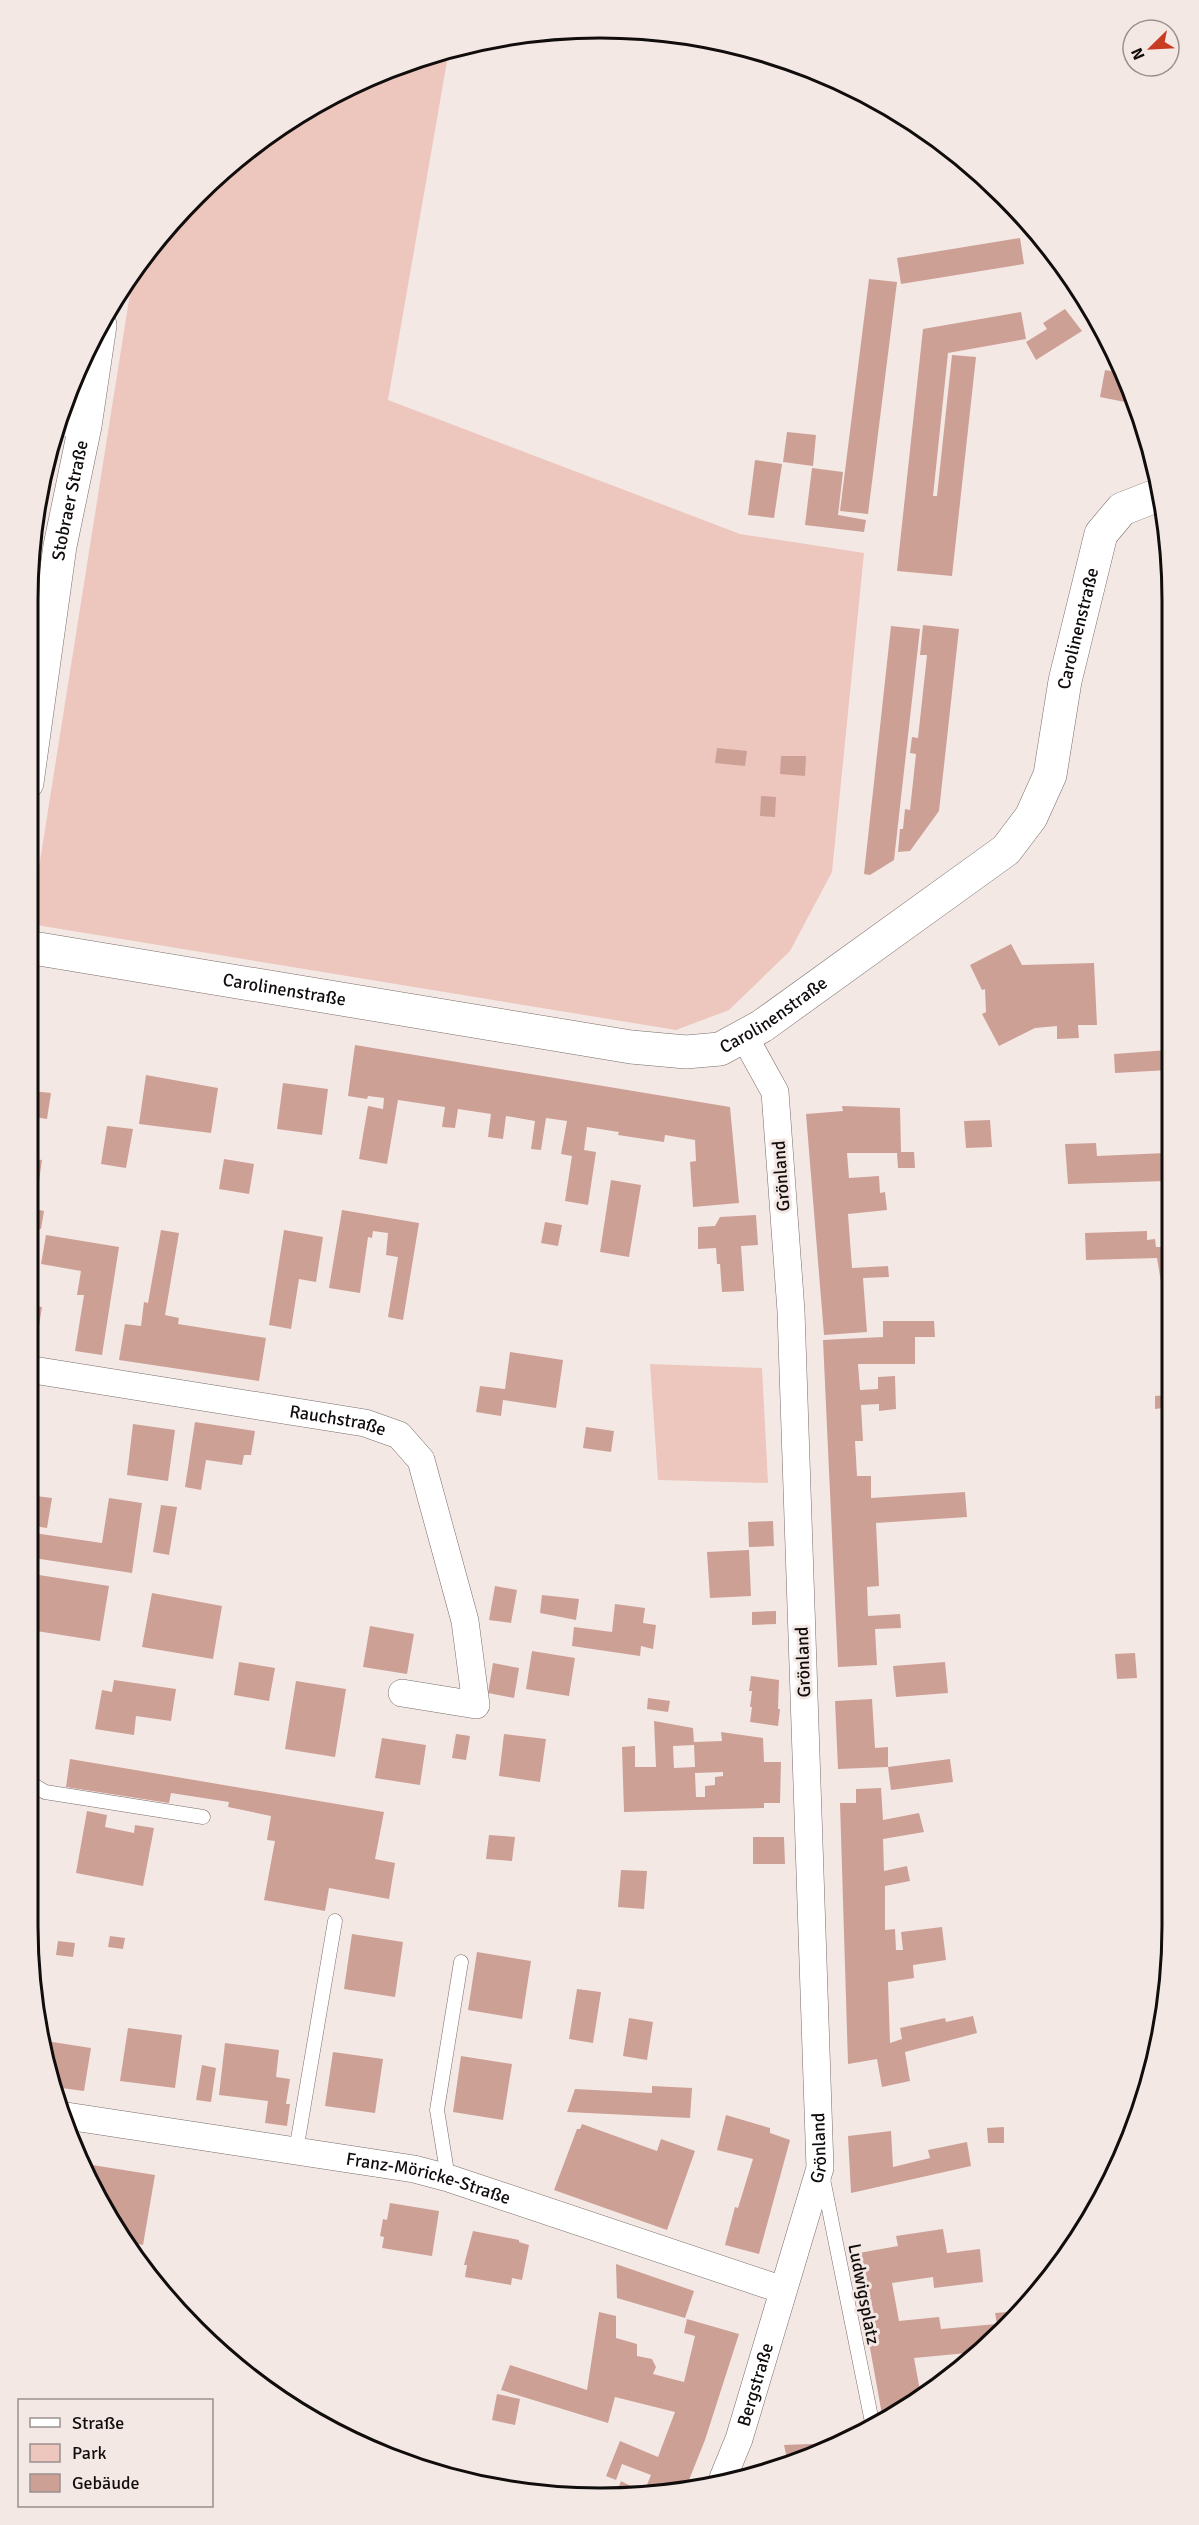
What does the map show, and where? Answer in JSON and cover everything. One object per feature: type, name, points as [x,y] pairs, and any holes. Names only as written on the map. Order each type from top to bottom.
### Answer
[{"type":"street","name":"Stobraer Straße","points":[[38,704],[60,546],[72,424],[89,365]]},
{"type":"street","name":"Carolinenstraße","points":[[38,948],[631,1047],[686,1052],[720,1048],[762,1026],[843,970],[1006,850],[1032,817],[1050,775],[1065,681],[1101,534],[1122,508],[1152,498]]},
{"type":"street","name":"Grönland","points":[[744,1036],[775,1092],[791,1311],[820,2168],[783,2290]]},
{"type":"street","name":"Rauchstraße","points":[[38,1371],[365,1424],[399,1435],[421,1460],[465,1621],[476,1706],[402,1694]]},
{"type":"street","name":"Franz-Möricke-Straße","points":[[71,2117],[414,2169],[448,2178],[783,2290]]},
{"type":"street","name":"Bergstraße","points":[[725,2473],[739,2439],[783,2290]]},
{"type":"lane","points":[[38,1788],[45,1792],[203,1817]]},
{"type":"lane","points":[[296,2151],[335,1921]]},
{"type":"lane","points":[[448,2178],[437,2110],[461,1962]]},
{"type":"lane","name":"Ludwigsplatz","points":[[820,2168],[871,2417]]},
{"type":"green space","points":[[447,59],[388,400],[740,534],[864,553],[832,872],[790,951],[729,1010],[676,1030],[38,925],[38,874],[131,289],[154,257],[202,202],[229,177],[287,132],[351,95],[384,80]]},
{"type":"green space","points":[[650,1364],[762,1368],[768,1483],[658,1480]]},
{"type":"building","points":[[1020,238],[1024,264],[901,284],[897,258]]},
{"type":"building","points":[[869,279],[897,282],[868,514],[840,511]]},
{"type":"building","points":[[1065,309],[1082,331],[1036,360],[1026,342],[1047,329],[1043,323]]},
{"type":"building","points":[[1021,312],[1026,339],[948,353],[933,496],[937,496],[952,355],[976,357],[952,576],[897,571],[923,329]]},
{"type":"building","points":[[1105,370],[1113,371],[1126,402],[1100,397]]},
{"type":"building","points":[[787,432],[816,435],[813,466],[783,462]]},
{"type":"building","points":[[755,460],[782,464],[774,518],[748,515]]},
{"type":"building","points":[[812,468],[843,472],[838,515],[866,520],[864,532],[805,525]]},
{"type":"building","points":[[923,625],[959,629],[939,811],[910,851],[898,852],[905,809],[910,810],[916,754],[910,753],[912,737],[918,738],[927,655],[920,655]]},
{"type":"building","points":[[891,626],[920,629],[894,860],[870,875],[864,874]]},
{"type":"building","points":[[717,748],[747,751],[745,766],[715,763]]},
{"type":"building","points":[[781,756],[806,756],[805,776],[780,774]]},
{"type":"building","points":[[761,796],[776,797],[775,817],[760,816]]},
{"type":"building","points":[[1011,944],[1022,965],[1094,963],[1097,1025],[1078,1025],[1079,1038],[1057,1039],[1057,1026],[1035,1028],[999,1046],[982,1014],[986,1012],[985,989],[982,990],[970,965]]},
{"type":"building","points":[[355,1045],[730,1107],[739,1203],[693,1207],[690,1162],[696,1161],[695,1140],[665,1135],[664,1142],[618,1135],[619,1132],[587,1127],[584,1150],[596,1152],[588,1205],[565,1201],[572,1156],[561,1154],[567,1121],[546,1118],[541,1150],[531,1149],[535,1121],[506,1116],[503,1139],[488,1137],[491,1114],[458,1109],[455,1128],[442,1127],[445,1107],[398,1100],[387,1164],[359,1159],[368,1106],[383,1109],[384,1098],[368,1096],[367,1099],[348,1096]]},
{"type":"building","points":[[1162,1051],[1162,1070],[1115,1073],[1114,1054]]},
{"type":"building","points":[[146,1075],[218,1088],[211,1133],[139,1124]]},
{"type":"building","points":[[283,1083],[328,1089],[322,1135],[277,1129]]},
{"type":"building","points":[[38,1092],[51,1093],[47,1119],[38,1118]]},
{"type":"building","points":[[842,1106],[900,1108],[901,1152],[914,1152],[915,1168],[898,1168],[897,1153],[847,1153],[849,1178],[879,1176],[880,1193],[885,1192],[887,1210],[848,1214],[852,1268],[888,1266],[889,1277],[863,1278],[867,1332],[824,1335],[806,1114],[843,1111]]},
{"type":"building","points":[[990,1120],[992,1147],[966,1148],[964,1121]]},
{"type":"building","points":[[107,1126],[133,1129],[126,1168],[101,1164]]},
{"type":"building","points":[[1096,1143],[1097,1156],[1162,1153],[1162,1181],[1068,1184],[1065,1144]]},
{"type":"building","points":[[38,1159],[42,1160],[38,1188]]},
{"type":"building","points":[[224,1159],[254,1164],[249,1194],[219,1189]]},
{"type":"building","points":[[611,1180],[641,1185],[629,1257],[600,1252]]},
{"type":"building","points":[[38,1210],[44,1211],[41,1229],[38,1228]]},
{"type":"building","points":[[342,1210],[419,1223],[403,1320],[388,1317],[398,1257],[386,1255],[388,1233],[373,1231],[372,1238],[368,1237],[360,1293],[329,1288]]},
{"type":"building","points":[[756,1215],[758,1245],[741,1246],[744,1291],[722,1292],[720,1264],[717,1264],[716,1248],[698,1249],[698,1227],[715,1226],[720,1217]]},
{"type":"building","points":[[545,1222],[562,1225],[558,1246],[541,1243]]},
{"type":"building","points":[[161,1230],[179,1233],[165,1315],[179,1318],[178,1324],[266,1338],[259,1381],[119,1360],[125,1324],[141,1326],[144,1302],[148,1303]]},
{"type":"building","points":[[284,1230],[323,1237],[316,1282],[299,1279],[291,1329],[269,1325]]},
{"type":"building","points":[[1147,1231],[1147,1240],[1155,1239],[1156,1247],[1162,1247],[1162,1288],[1157,1258],[1086,1260],[1085,1233]]},
{"type":"building","points":[[46,1235],[119,1247],[102,1355],[75,1351],[84,1295],[77,1295],[81,1271],[41,1264]]},
{"type":"building","points":[[38,1306],[42,1307],[38,1332]]},
{"type":"building","points":[[883,1321],[934,1321],[935,1337],[915,1337],[915,1364],[858,1364],[860,1390],[878,1389],[878,1377],[895,1376],[896,1409],[879,1411],[879,1404],[861,1405],[863,1441],[855,1441],[857,1476],[871,1476],[871,1498],[965,1492],[967,1517],[876,1523],[879,1586],[867,1587],[868,1616],[900,1614],[901,1628],[875,1629],[877,1665],[838,1667],[823,1340],[883,1337]]},
{"type":"building","points":[[510,1352],[563,1360],[556,1408],[503,1400],[501,1416],[476,1412],[480,1386],[505,1389]]},
{"type":"building","points":[[1162,1395],[1162,1408],[1155,1409],[1155,1396]]},
{"type":"building","points":[[195,1422],[255,1431],[251,1455],[244,1455],[242,1465],[206,1460],[201,1490],[185,1487]]},
{"type":"building","points":[[133,1424],[175,1430],[168,1481],[127,1475]]},
{"type":"building","points":[[586,1427],[614,1431],[611,1452],[583,1448]]},
{"type":"building","points":[[38,1496],[52,1498],[47,1528],[38,1527]]},
{"type":"building","points":[[109,1498],[142,1503],[132,1573],[38,1559],[38,1534],[102,1543]]},
{"type":"building","points":[[161,1505],[177,1507],[169,1555],[153,1552]]},
{"type":"building","points":[[773,1521],[774,1546],[749,1547],[748,1522]]},
{"type":"building","points":[[749,1550],[751,1596],[710,1598],[707,1552]]},
{"type":"building","points":[[39,1575],[109,1586],[100,1641],[38,1631]]},
{"type":"building","points":[[495,1586],[517,1590],[511,1623],[489,1620]]},
{"type":"building","points":[[152,1593],[222,1606],[213,1659],[142,1647]]},
{"type":"building","points":[[542,1595],[579,1599],[576,1620],[540,1613]]},
{"type":"building","points":[[615,1604],[645,1608],[643,1623],[656,1625],[653,1649],[641,1646],[640,1656],[572,1646],[574,1627],[612,1632]]},
{"type":"building","points":[[776,1611],[776,1624],[752,1625],[752,1612]]},
{"type":"building","points":[[370,1626],[414,1634],[407,1674],[363,1667]]},
{"type":"building","points":[[532,1651],[575,1658],[569,1696],[526,1689]]},
{"type":"building","points":[[1135,1653],[1137,1678],[1117,1679],[1115,1654]]},
{"type":"building","points":[[239,1662],[275,1668],[269,1701],[234,1695]]},
{"type":"building","points":[[945,1662],[948,1693],[896,1697],[893,1666]]},
{"type":"building","points":[[493,1663],[519,1668],[514,1698],[488,1693]]},
{"type":"building","points":[[751,1676],[779,1680],[778,1726],[750,1722]]},
{"type":"building","points":[[114,1680],[176,1689],[171,1721],[136,1716],[134,1735],[95,1729],[102,1690],[112,1692]]},
{"type":"building","points":[[296,1681],[346,1689],[335,1757],[285,1749]]},
{"type":"building","points":[[648,1698],[670,1701],[668,1712],[647,1709]]},
{"type":"building","points":[[872,1699],[875,1748],[888,1747],[888,1767],[838,1769],[835,1701]]},
{"type":"building","points":[[654,1721],[693,1728],[694,1742],[722,1741],[721,1732],[763,1738],[764,1762],[781,1762],[780,1803],[764,1803],[764,1808],[624,1812],[622,1747],[635,1746],[635,1767],[656,1767]],"holes":[[[694,1745],[695,1767],[674,1768],[673,1746]],[[723,1772],[723,1776],[715,1777],[715,1785],[705,1786],[705,1797],[696,1797],[695,1773]]]},
{"type":"building","points":[[456,1734],[470,1736],[466,1760],[452,1758]]},
{"type":"building","points":[[504,1734],[546,1739],[540,1782],[499,1776]]},
{"type":"building","points":[[382,1738],[426,1745],[420,1785],[375,1778]]},
{"type":"building","points":[[70,1759],[384,1812],[375,1859],[395,1863],[389,1899],[329,1888],[325,1911],[264,1900],[275,1841],[267,1840],[271,1816],[228,1807],[229,1802],[171,1793],[169,1803],[66,1787]]},
{"type":"building","points":[[950,1759],[953,1782],[891,1790],[888,1767]]},
{"type":"building","points":[[881,1788],[883,1820],[919,1813],[924,1832],[883,1839],[884,1871],[907,1866],[910,1881],[885,1886],[885,1930],[895,1929],[896,1950],[903,1950],[901,1932],[942,1927],[946,1960],[913,1965],[914,1978],[888,1982],[890,2043],[902,2039],[900,2028],[945,2018],[946,2022],[973,2016],[977,2033],[905,2052],[910,2081],[882,2087],[877,2059],[848,2064],[840,1803],[856,1803],[856,1789]]},
{"type":"building","points":[[87,1811],[107,1815],[105,1827],[134,1833],[135,1825],[154,1828],[143,1886],[76,1873]]},
{"type":"building","points":[[489,1835],[515,1837],[512,1861],[486,1859]]},
{"type":"building","points":[[753,1837],[784,1837],[785,1864],[753,1864]]},
{"type":"building","points":[[621,1870],[647,1871],[644,1909],[618,1907]]},
{"type":"building","points":[[352,1934],[403,1942],[395,1997],[344,1989]]},
{"type":"building","points":[[110,1936],[125,1938],[123,1949],[108,1947]]},
{"type":"building","points":[[58,1941],[75,1943],[73,1957],[56,1955]]},
{"type":"building","points":[[477,1952],[531,1961],[522,2019],[468,2010]]},
{"type":"building","points":[[577,1989],[601,1992],[593,2043],[569,2039]]},
{"type":"building","points":[[629,2018],[653,2022],[647,2060],[623,2056]]},
{"type":"building","points":[[128,2028],[182,2035],[175,2088],[120,2081]]},
{"type":"building","points":[[50,2042],[91,2048],[84,2091],[62,2088]]},
{"type":"building","points":[[225,2043],[279,2050],[276,2077],[290,2079],[286,2104],[290,2104],[287,2126],[265,2123],[268,2101],[219,2095]]},
{"type":"building","points":[[333,2052],[383,2059],[375,2113],[325,2106]]},
{"type":"building","points":[[461,2056],[512,2064],[503,2120],[453,2112]]},
{"type":"building","points":[[202,2065],[216,2068],[211,2102],[196,2100]]},
{"type":"building","points":[[652,2086],[692,2088],[690,2118],[567,2112],[575,2089],[652,2093]]},
{"type":"building","points":[[726,2115],[770,2128],[770,2133],[790,2140],[759,2254],[725,2245],[735,2207],[738,2208],[753,2159],[717,2150]]},
{"type":"building","points":[[582,2124],[657,2151],[661,2139],[695,2151],[667,2230],[554,2190],[577,2129],[580,2129]]},
{"type":"building","points":[[1004,2127],[1004,2143],[988,2143],[987,2128]]},
{"type":"building","points":[[891,2131],[893,2167],[930,2158],[928,2150],[967,2142],[971,2166],[851,2193],[848,2136]]},
{"type":"building","points":[[91,2165],[155,2175],[143,2245],[136,2244],[132,2238]]},
{"type":"building","points":[[390,2203],[439,2211],[432,2256],[382,2248],[384,2237],[380,2236],[383,2219],[387,2220]]},
{"type":"building","points":[[943,2229],[947,2253],[980,2249],[983,2282],[934,2288],[933,2277],[892,2283],[899,2321],[939,2317],[941,2329],[996,2324],[963,2353],[914,2358],[919,2388],[881,2411],[853,2254],[898,2246],[896,2236]]},
{"type":"building","points":[[473,2231],[519,2240],[529,2245],[522,2280],[512,2278],[511,2285],[465,2277],[467,2265],[464,2265]]},
{"type":"building","points":[[616,2264],[694,2291],[685,2318],[617,2298]]},
{"type":"building","points":[[599,2312],[616,2316],[616,2338],[637,2344],[637,2356],[652,2359],[656,2367],[653,2374],[684,2382],[695,2336],[684,2333],[687,2319],[739,2334],[705,2440],[689,2480],[647,2485],[651,2475],[622,2464],[616,2480],[606,2476],[620,2441],[658,2457],[675,2412],[615,2397],[608,2423],[501,2390],[510,2365],[587,2390]]},
{"type":"building","points":[[1007,2312],[997,2323],[995,2313]]},
{"type":"building","points":[[497,2394],[520,2399],[515,2425],[492,2420]]},
{"type":"building","points":[[818,2444],[786,2456],[784,2445]]},
{"type":"building","points":[[621,2481],[631,2486],[619,2487]]}]
